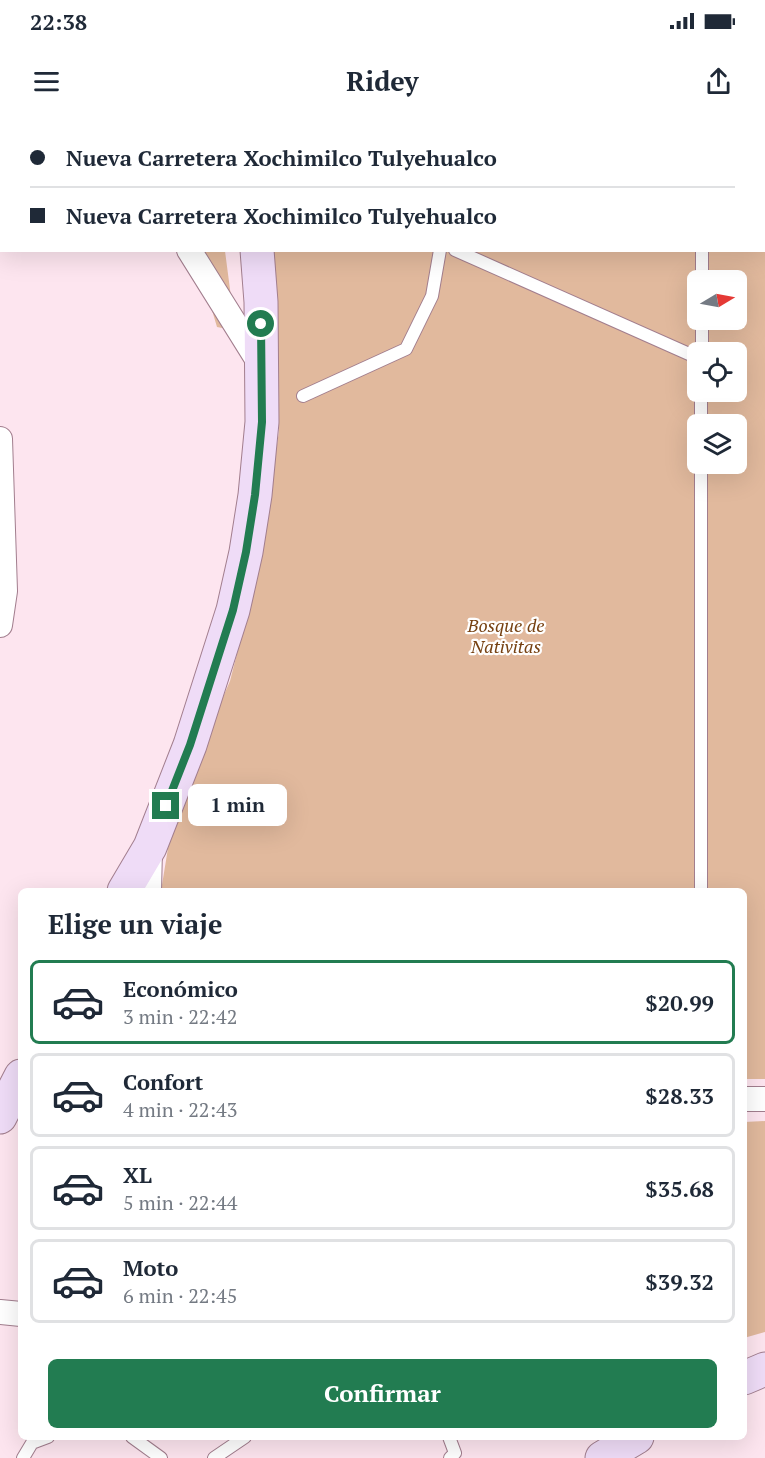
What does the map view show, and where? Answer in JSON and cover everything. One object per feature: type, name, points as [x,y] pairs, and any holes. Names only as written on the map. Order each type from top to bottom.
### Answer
[{"type":"main road","points":[[126,888],[150,847],[190,745],[233,610],[246,552],[255,495],[262,422],[261,302],[257,252]]},
{"type":"main road","points":[[0,1118],[18,1082]]},
{"type":"main road","points":[[747,1377],[765,1369]]},
{"type":"main road","points":[[602,1458],[632,1440]]},
{"type":"street","points":[[190,252],[262,367]]},
{"type":"street","points":[[0,439],[5,591],[0,625]]},
{"type":"street","points":[[149,888],[150,847]]},
{"type":"street","points":[[747,1099],[765,1099]]},
{"type":"street","points":[[0,1312],[18,1314]]},
{"type":"lane","points":[[303,396],[406,349],[432,296],[440,252]]},
{"type":"lane","points":[[460,252],[687,353]]},
{"type":"lane","points":[[702,252],[702,270]]},
{"type":"lane","points":[[700,888],[701,474]]},
{"type":"lane","points":[[23,1458],[32,1443],[40,1440]]},
{"type":"lane","points":[[136,1440],[161,1458]]},
{"type":"lane","points":[[214,1458],[241,1440]]},
{"type":"lane","points":[[450,1440],[455,1453],[450,1458]]},
{"type":"green space","points":[[182,252],[225,252],[233,330],[217,327],[209,300]]},
{"type":"green space","name":"Bosque de Nativitas","points":[[263,252],[765,252],[765,1079],[747,1079],[747,888],[161,888],[169,842],[184,787],[230,681],[258,572],[279,431],[278,391]]},
{"type":"green space","points":[[765,1121],[765,1332],[747,1337],[747,1122]]},
{"type":"route","points":[[166,806],[190,745],[233,610],[246,552],[255,495],[262,422],[261,324]]}]
